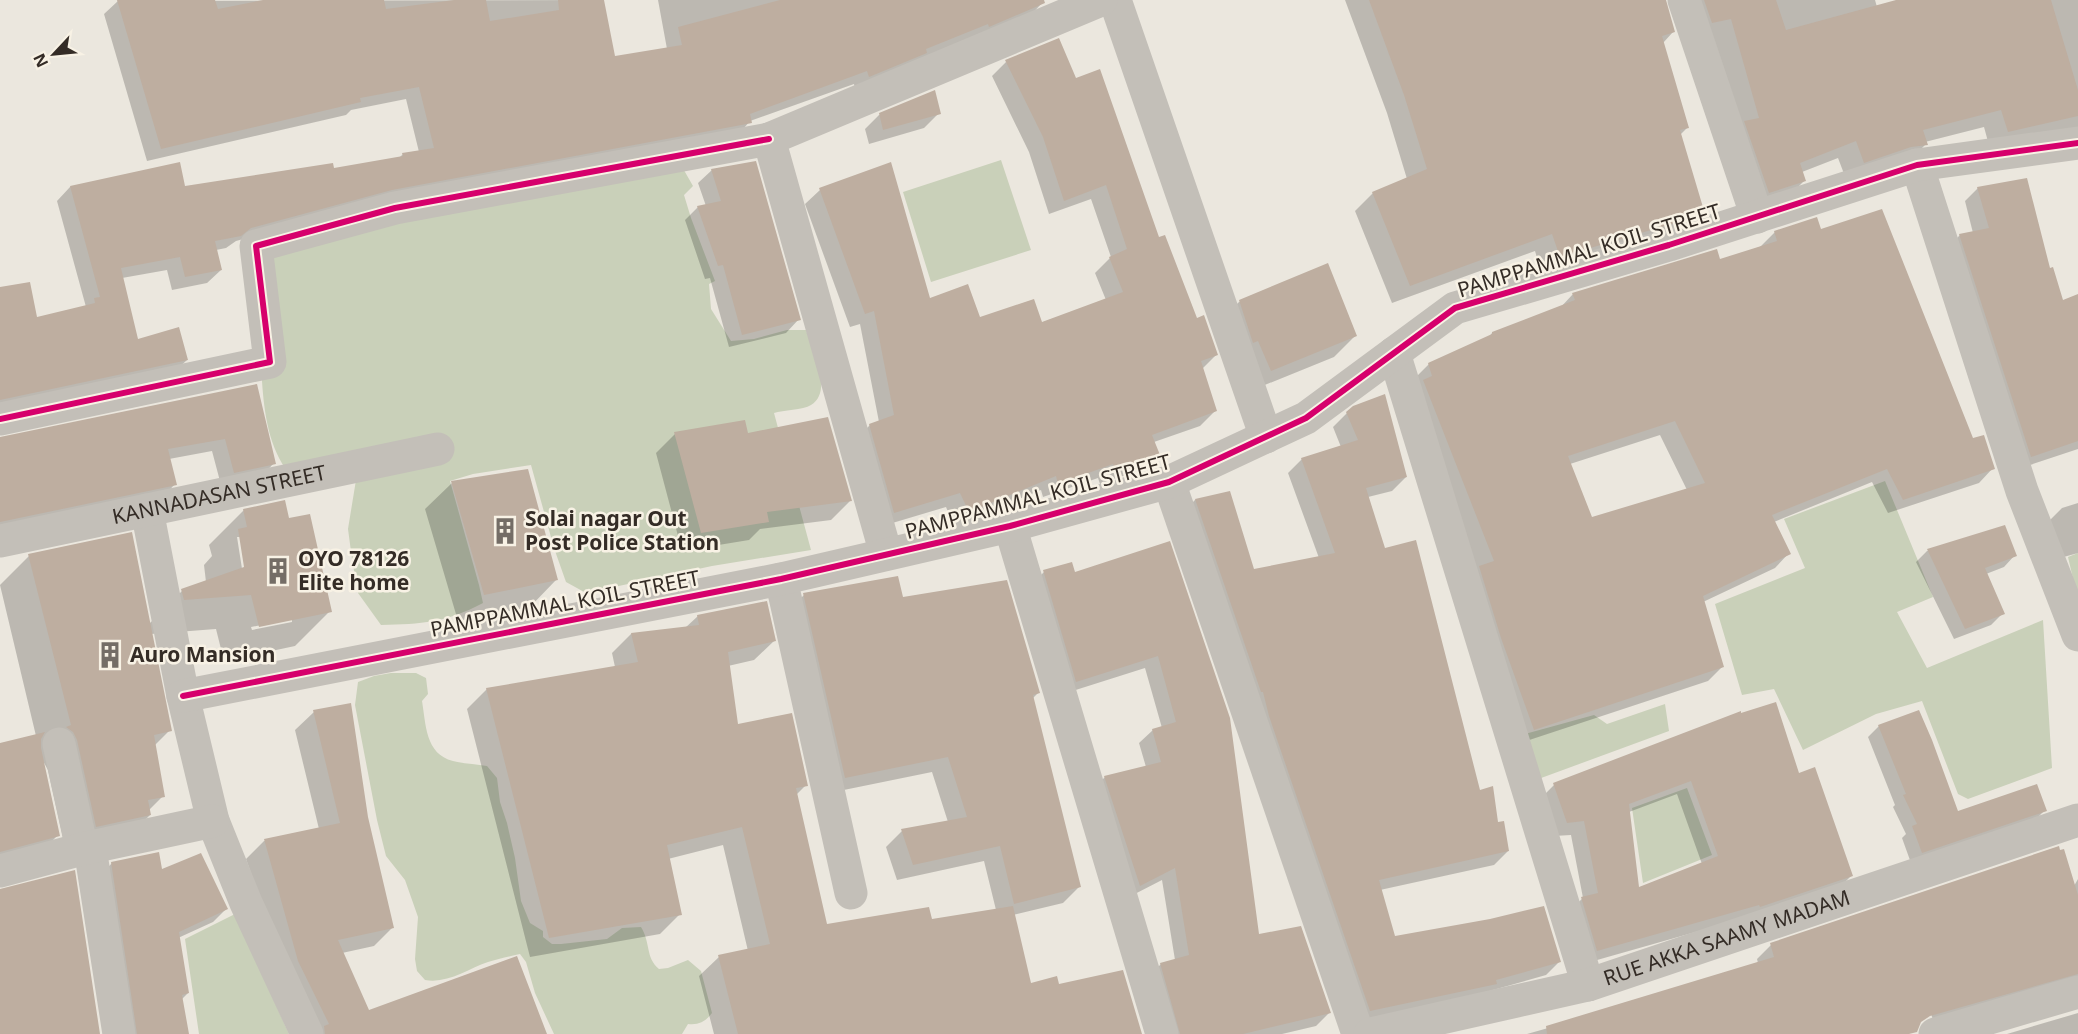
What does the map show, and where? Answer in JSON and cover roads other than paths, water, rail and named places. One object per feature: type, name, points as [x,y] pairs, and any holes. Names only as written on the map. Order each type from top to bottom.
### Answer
[{"type":"street","points":[[0,419],[270,362],[256,246],[395,208],[769,139],[1101,0]]},
{"type":"street","points":[[1115,0],[1266,436]]},
{"type":"street","points":[[1684,0],[1757,217]]},
{"type":"street","points":[[769,139],[886,554]]},
{"type":"street","name":"PAMPPAMMAL KOIL STREET","points":[[183,696],[781,579],[1010,526],[1169,482],[1306,418],[1455,308],[1669,245],[1917,165],[2078,143]]},
{"type":"street","points":[[1917,165],[2022,491],[2078,634]]},
{"type":"street","points":[[1394,353],[1588,985]]},
{"type":"street","name":"KANNADASAN STREET","points":[[0,541],[438,449]]},
{"type":"street","points":[[1169,482],[1358,1034]]},
{"type":"street","points":[[147,510],[183,696],[213,821],[246,903],[307,1034]]},
{"type":"street","points":[[1010,526],[1162,1034]]},
{"type":"street","points":[[781,579],[851,893]]},
{"type":"street","points":[[59,744],[86,849],[119,1034]]},
{"type":"street","name":"RUE AKKA SAAMY MADAM","points":[[1370,1034],[1487,1022],[1588,985],[2078,820]]},
{"type":"street","points":[[0,872],[86,849],[213,821]]},
{"type":"street","points":[[1935,1034],[2078,992]]},
{"type":"place","name":"Solai nagar Out Post Police Station","points":[[505,531]]},
{"type":"place","name":"OYO 78126 Elite home","points":[[278,571]]},
{"type":"place","name":"Auro Mansion","points":[[110,655]]}]
